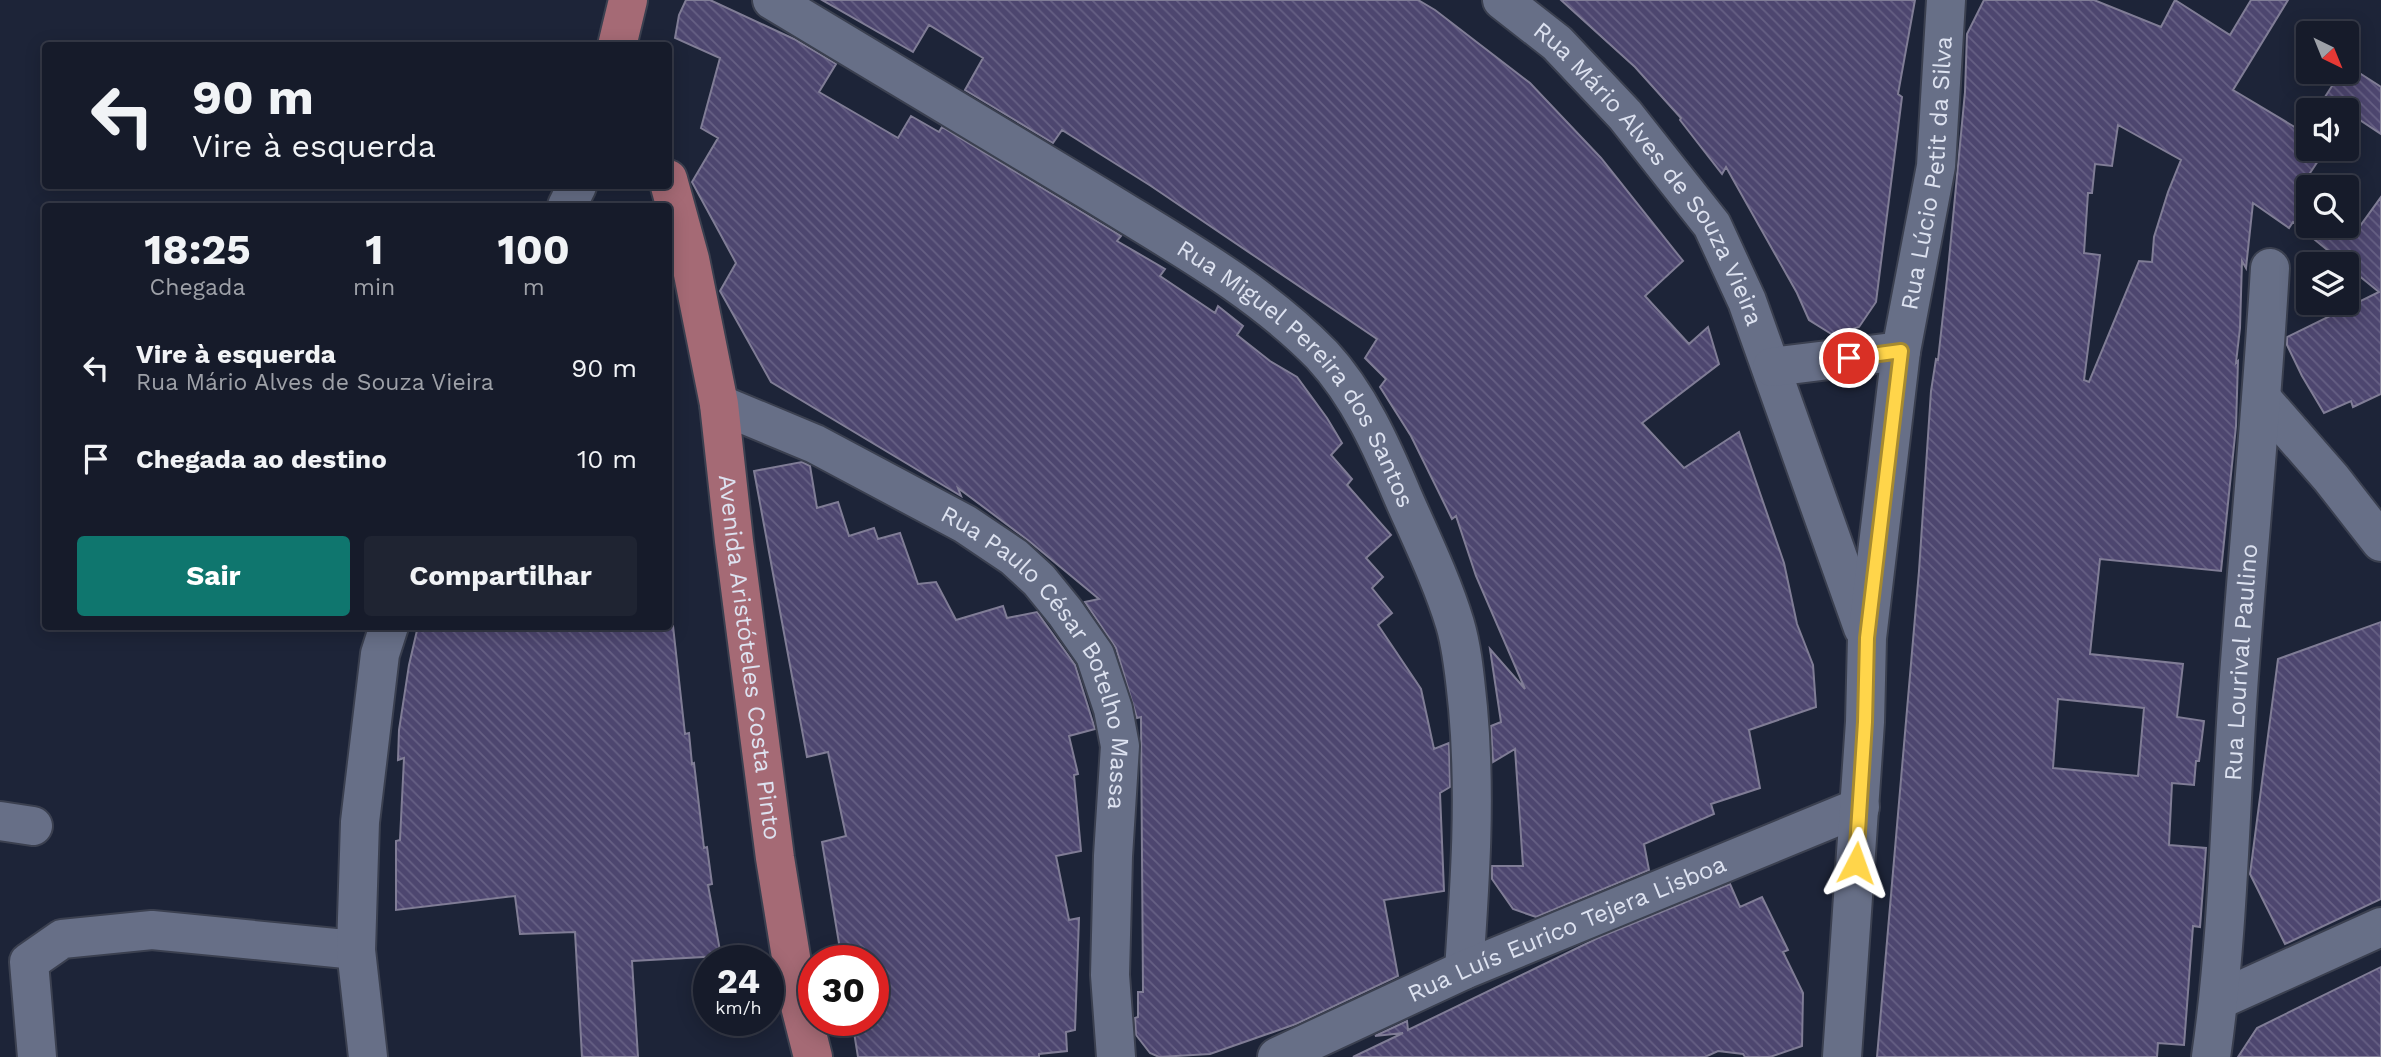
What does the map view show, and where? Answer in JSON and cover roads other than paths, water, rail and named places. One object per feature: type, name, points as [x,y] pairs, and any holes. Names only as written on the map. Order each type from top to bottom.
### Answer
[{"type":"main road","name":"Avenida Aristóteles Costa Pinto","points":[[671,189],[690,259],[719,404],[775,858],[797,994],[813,1057]]},
{"type":"main road","name":"Avenida Aristóteles Costa Pinto","points":[[672,232],[690,259]]},
{"type":"street","name":"Rua Miguel Pereira dos Santos","points":[[772,0],[1010,142],[1242,287],[1315,349],[1348,389],[1367,419],[1396,480],[1455,626],[1466,685],[1471,758],[1472,833],[1464,970]]},
{"type":"street","name":"Rua Mário Alves de Souza Vieira","points":[[1502,0],[1557,43],[1625,115],[1712,225],[1747,300],[1867,638]]},
{"type":"street","name":"Rua Lúcio Petit da Silva","points":[[1842,1057],[1860,807],[1867,638],[1901,351],[1937,166],[1946,0]]},
{"type":"street","name":"Rua Lourival Paulino","points":[[2211,1057],[2219,1000],[2239,676],[2270,268]]},
{"type":"street","points":[[1772,367],[1901,351]]},
{"type":"street","points":[[2262,399],[2331,478],[2381,542]]},
{"type":"street","name":"Rua Paulo César Botelho Massa","points":[[719,404],[815,444],[965,524],[1014,558],[1039,580],[1095,654],[1114,709],[1120,746],[1113,856],[1110,975],[1116,1057]]},
{"type":"street","points":[[368,1057],[356,950],[360,822],[380,654],[388,630]]},
{"type":"street","name":"Rua Luís Eurico Tejera Lisboa","points":[[1276,1057],[1464,970],[1860,807]]},
{"type":"street","points":[[2219,1000],[2381,927]]},
{"type":"street","points":[[37,1057],[29,962],[62,939],[152,930],[356,950]]}]
